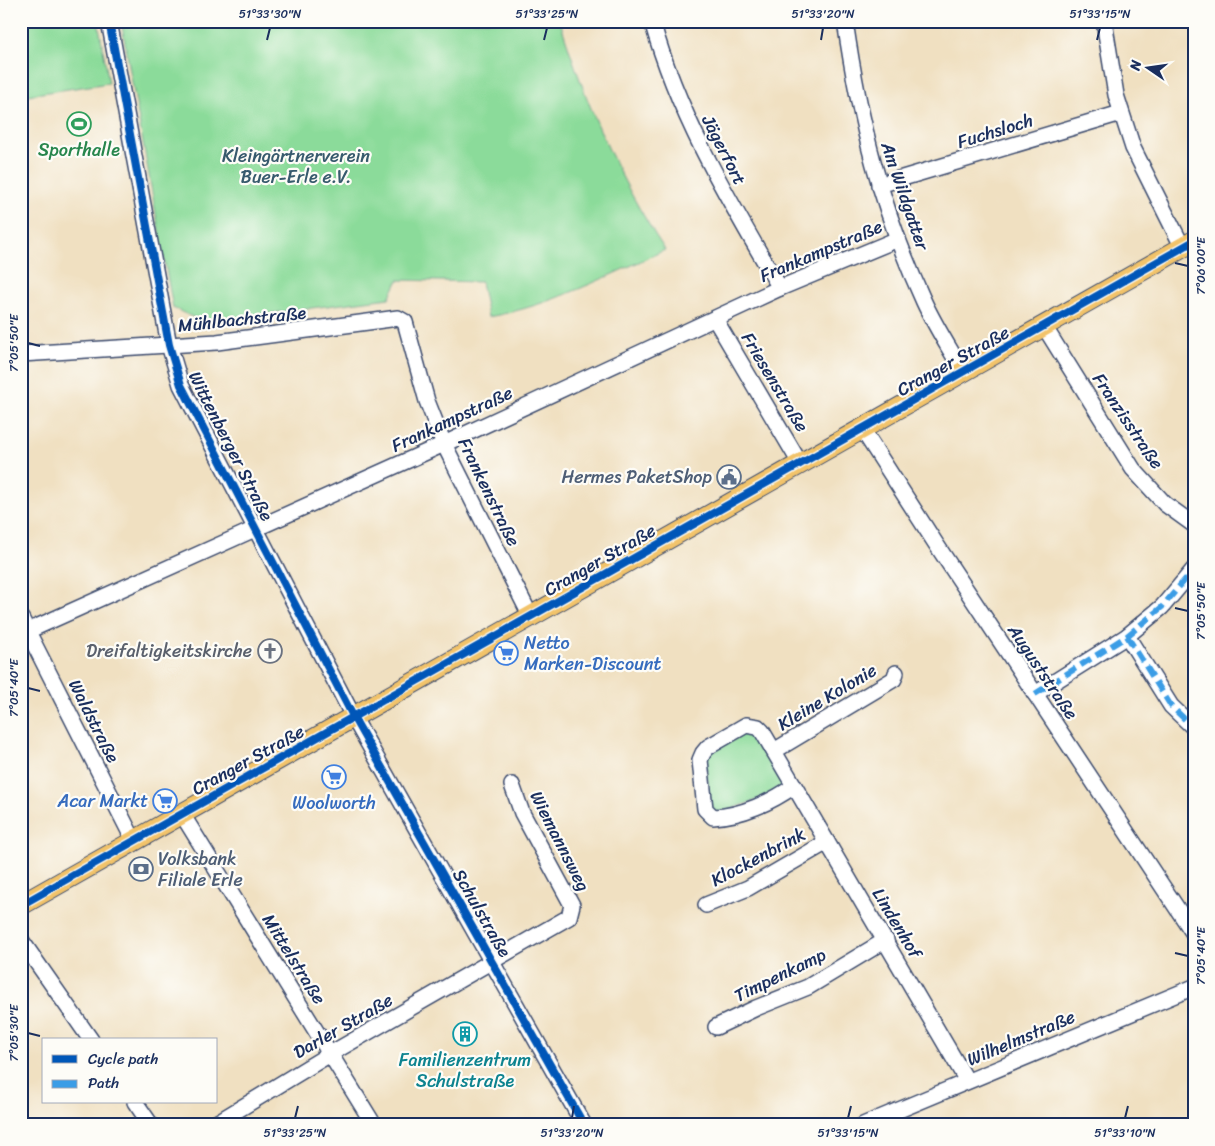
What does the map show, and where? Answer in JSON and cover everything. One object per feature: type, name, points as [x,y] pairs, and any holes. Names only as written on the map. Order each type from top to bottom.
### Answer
[{"type":"main road","name":"Cranger Straße","points":[[21,905],[801,465],[1188,244]]},
{"type":"street","name":"Wittenberger Straße","points":[[109,21],[169,345],[181,385],[354,717]]},
{"type":"street","name":"Jägerfort","points":[[652,21],[676,95],[696,139],[780,288]]},
{"type":"street","name":"Am Wildgatter","points":[[845,21],[856,95],[879,185],[898,239],[925,304],[962,372]]},
{"type":"street","points":[[1104,21],[1110,66],[1121,113],[1133,148],[1188,244]]},
{"type":"street","name":"Fuchsloch","points":[[879,185],[1121,113]]},
{"type":"street","name":"Frankampstraße","points":[[23,628],[256,529],[780,288],[898,239]]},
{"type":"street","name":"Mühlbachstraße","points":[[21,354],[217,342],[398,318],[405,322]]},
{"type":"street","name":"Friesenstraße","points":[[715,319],[801,465]]},
{"type":"street","name":"Frankenstraße","points":[[405,322],[427,401],[444,444],[530,617]]},
{"type":"street","name":"Franzisstraße","points":[[1044,326],[1133,469],[1165,504],[1194,526]]},
{"type":"street","name":"Auguststraße","points":[[862,429],[1194,934]]},
{"type":"street","points":[[1035,694],[1127,636],[1162,607],[1194,569]]},
{"type":"street","name":"Waldstraße","points":[[23,628],[134,841]]},
{"type":"street","points":[[1127,636],[1171,706],[1194,728]]},
{"type":"street","name":"Kleine Kolonie","points":[[774,750],[894,679],[896,673]]},
{"type":"street","name":"Schulstraße","points":[[354,717],[584,1125]]},
{"type":"street","name":"Lindenhof","points":[[794,786],[759,805],[725,816],[713,817],[705,809],[700,760],[708,747],[746,725],[758,727],[774,750],[967,1081]]},
{"type":"street","name":"Wiemannsweg","points":[[493,961],[569,917],[572,905],[522,813],[512,785]]},
{"type":"street","name":"Mittelstraße","points":[[182,814],[374,1125]]},
{"type":"street","name":"Klockenbrink","points":[[706,905],[748,888],[827,842]]},
{"type":"street","points":[[21,940],[90,1038]]},
{"type":"street","name":"Timpenkamp","points":[[716,1027],[808,987],[886,940]]},
{"type":"street","name":"Darler Straße","points":[[213,1125],[330,1054],[493,961]]},
{"type":"street","name":"Wilhelmstraße","points":[[863,1125],[1194,987]]},
{"type":"street","points":[[136,1104],[151,1125]]},
{"type":"green space","points":[[21,21],[98,21],[109,83],[21,96]]},
{"type":"green space","name":"Kleingärtnerverein Buer-Erle e.V.","points":[[121,21],[560,21],[581,82],[604,139],[632,195],[665,250],[556,298],[534,306],[488,317],[481,282],[398,280],[389,298],[203,322],[173,308]]},
{"type":"green space","points":[[748,731],[754,733],[782,780],[783,788],[757,800],[718,813],[711,808],[705,758],[709,753]]},
{"type":"tram line","points":[[21,902],[1194,238]]},
{"type":"marked path","points":[[1035,694],[1127,636],[1162,607],[1194,569]]},
{"type":"marked path","points":[[1127,636],[1171,706],[1194,728]]},
{"type":"cycle path","points":[[109,21],[169,345],[181,385],[355,720],[584,1125]]},
{"type":"cycle path","points":[[21,905],[1194,241]]},
{"type":"place","name":"Sporthalle","points":[[79,124]]},
{"type":"place","name":"Hermes PaketShop","points":[[729,477]]},
{"type":"place","name":"Dreifaltigkeitskirche","points":[[270,651]]},
{"type":"place","name":"Netto Marken-Discount","points":[[506,653]]},
{"type":"place","name":"Woolworth","points":[[334,777]]},
{"type":"place","name":"Acar Markt","points":[[165,801]]},
{"type":"place","name":"Volksbank Filiale Erle","points":[[141,869]]},
{"type":"place","name":"Familienzentrum Schulstraße","points":[[465,1034]]}]
